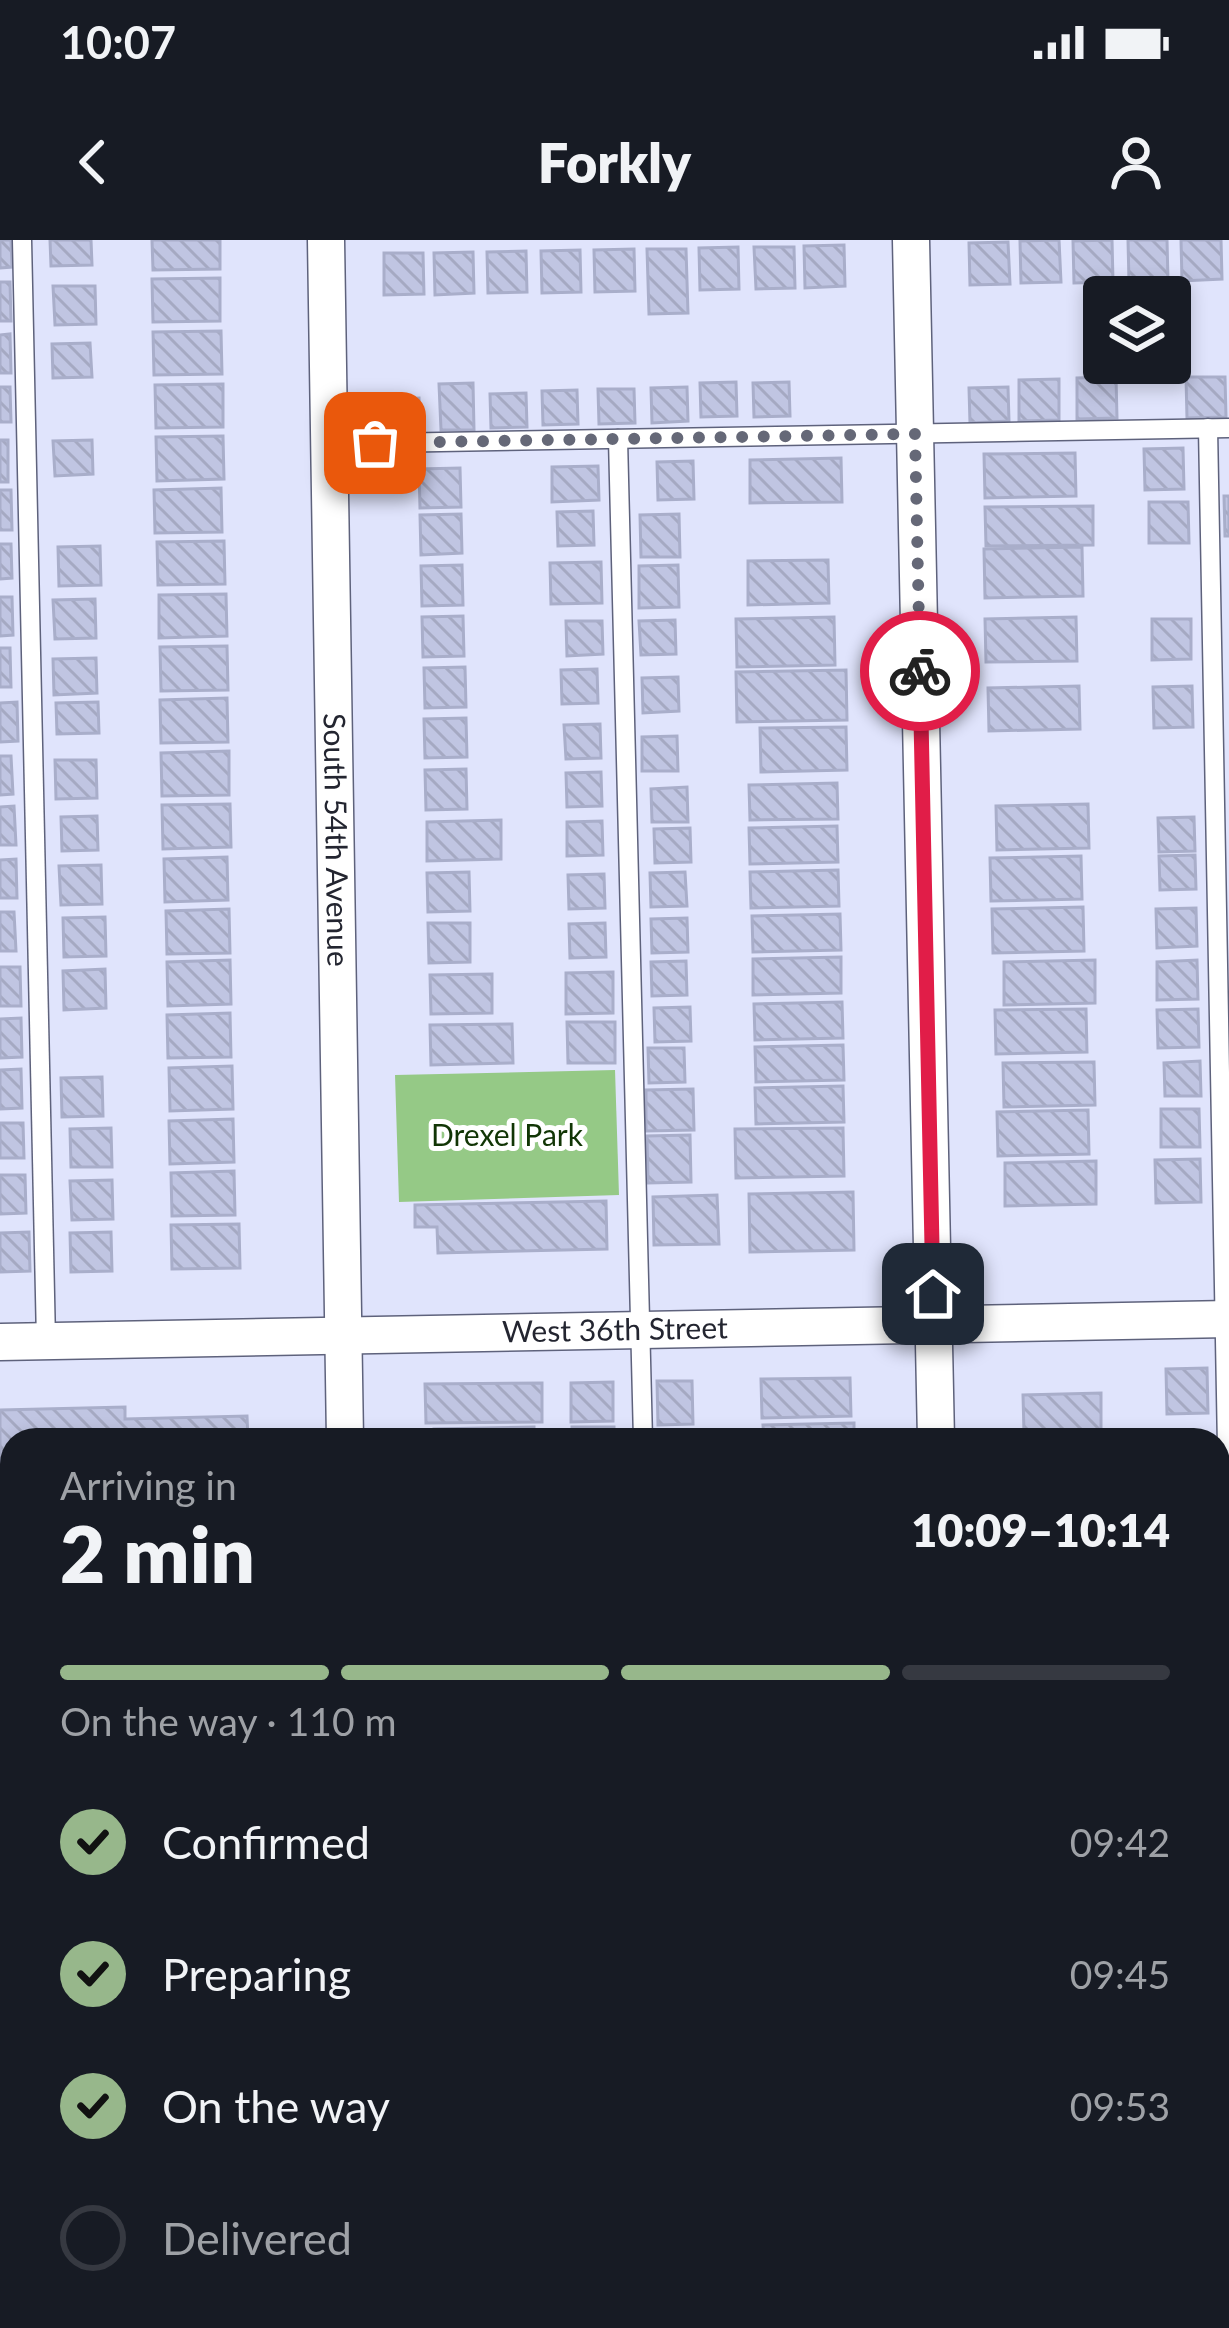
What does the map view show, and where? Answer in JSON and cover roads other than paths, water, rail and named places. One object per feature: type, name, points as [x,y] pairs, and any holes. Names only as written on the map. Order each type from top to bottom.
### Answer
[{"type":"street","name":"South 54th Avenue","points":[[326,240],[345,1428]]},
{"type":"street","points":[[911,240],[936,1428]]},
{"type":"street","name":"West 36th Street","points":[[0,1342],[1226,1319]]},
{"type":"lane","points":[[22,240],[46,1341]]},
{"type":"lane","points":[[1208,428],[1227,1428]]},
{"type":"lane","points":[[329,444],[1229,428]]},
{"type":"lane","points":[[618,439],[643,1428]]},
{"type":"park label","name":"Drexel Park","points":[[507,1136]]}]
